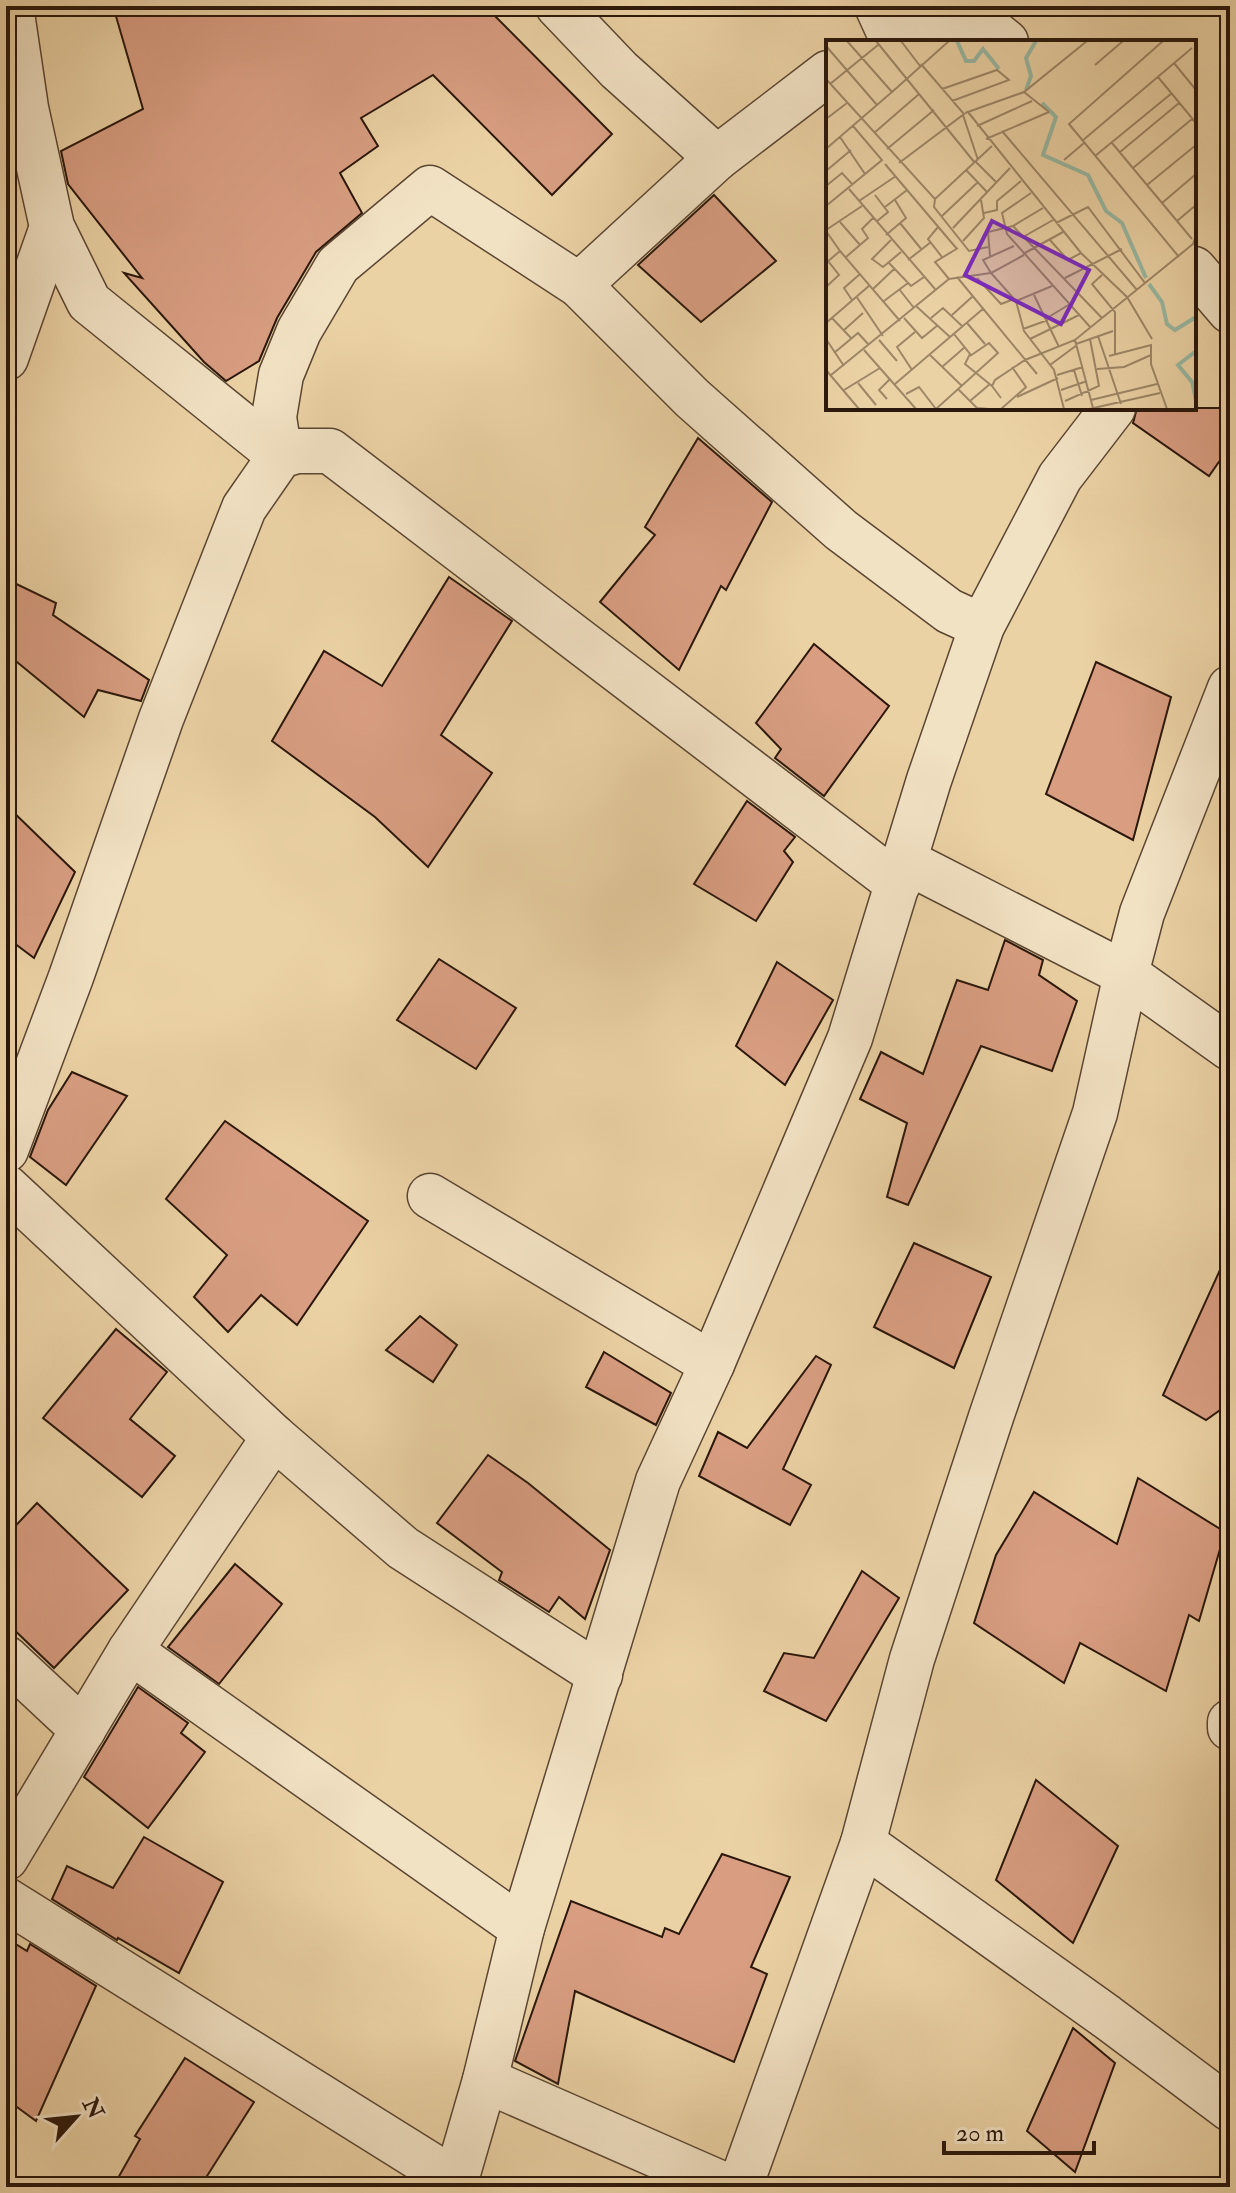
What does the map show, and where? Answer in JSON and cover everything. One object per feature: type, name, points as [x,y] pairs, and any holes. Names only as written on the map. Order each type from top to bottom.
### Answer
[{"type":"street","points":[[558,6],[619,70],[717,158]]},
{"type":"street","points":[[877,6],[891,40]]},
{"type":"street","points":[[6,10],[13,20],[26,108],[52,227],[89,302],[280,456]]},
{"type":"street","points":[[900,40],[965,24],[990,29],[1004,40]]},
{"type":"street","points":[[579,285],[717,158],[826,75]]},
{"type":"street","points":[[280,456],[274,417],[281,375],[299,331],[338,265],[430,188],[579,285],[692,398],[841,530],[949,611],[982,626]]},
{"type":"street","points":[[6,358],[52,227]]},
{"type":"street","points":[[6,1900],[455,2184],[485,2080],[522,1928],[658,1481],[712,1364],[850,1038],[929,780],[982,626],[1060,477],[1111,410]]},
{"type":"street","points":[[10,1125],[71,977],[161,719],[238,522],[244,508],[280,456],[297,451],[330,451],[901,872],[1126,974],[1230,1048]]},
{"type":"street","points":[[740,2187],[863,1843],[912,1659],[1095,1113],[1142,913],[1228,700]]},
{"type":"street","points":[[6,1187],[274,1437],[403,1548],[600,1675]]},
{"type":"street","points":[[430,1196],[712,1364]]},
{"type":"street","points":[[6,1858],[130,1651],[274,1437]]},
{"type":"street","points":[[130,1651],[522,1928]]},
{"type":"street","points":[[6,1658],[83,1730]]},
{"type":"street","points":[[863,1843],[1230,2109]]},
{"type":"street","points":[[485,2080],[729,2187]]},
{"type":"building","points":[[113,6],[485,6],[612,134],[552,195],[433,75],[361,118],[378,146],[340,173],[362,213],[316,252],[277,318],[259,361],[226,381],[204,362],[124,273],[142,278],[68,184],[61,151],[143,109]]},
{"type":"building","points":[[714,195],[776,261],[701,322],[638,265]]},
{"type":"building","points":[[1230,408],[1230,446],[1209,476],[1133,423],[1136,410]]},
{"type":"building","points":[[698,438],[772,502],[726,590],[721,586],[679,670],[600,602],[655,535],[645,527]]},
{"type":"building","points":[[449,577],[512,621],[441,735],[492,773],[428,867],[375,817],[272,741],[324,651],[382,686]]},
{"type":"building","points":[[6,579],[56,603],[53,615],[149,680],[141,701],[98,690],[84,717],[6,653]]},
{"type":"building","points":[[814,644],[889,706],[824,796],[775,758],[781,749],[756,723]]},
{"type":"building","points":[[1096,662],[1171,697],[1133,840],[1046,794]]},
{"type":"building","points":[[747,801],[795,837],[784,851],[793,862],[756,921],[694,884]]},
{"type":"building","points":[[6,805],[75,872],[34,958],[6,937]]},
{"type":"building","points":[[1005,940],[1043,960],[1039,975],[1077,1001],[1052,1071],[981,1046],[908,1205],[887,1197],[907,1123],[860,1099],[881,1052],[923,1074],[957,980],[988,990]]},
{"type":"building","points":[[439,959],[516,1008],[476,1069],[397,1020]]},
{"type":"building","points":[[777,962],[833,1000],[785,1085],[736,1046]]},
{"type":"building","points":[[72,1072],[127,1096],[66,1185],[30,1157],[48,1110]]},
{"type":"building","points":[[225,1121],[368,1221],[297,1325],[261,1295],[228,1332],[194,1297],[227,1255],[166,1199]]},
{"type":"building","points":[[914,1243],[991,1277],[954,1368],[874,1327]]},
{"type":"building","points":[[1230,1248],[1230,1403],[1206,1420],[1163,1395]]},
{"type":"building","points":[[420,1316],[457,1345],[433,1382],[386,1350]]},
{"type":"building","points":[[116,1329],[167,1372],[130,1419],[175,1456],[142,1497],[43,1418]]},
{"type":"building","points":[[604,1352],[671,1393],[656,1425],[586,1387]]},
{"type":"building","points":[[816,1356],[831,1365],[783,1469],[811,1485],[790,1525],[699,1476],[718,1432],[747,1448]]},
{"type":"building","points":[[488,1455],[528,1483],[610,1550],[585,1619],[559,1597],[549,1612],[499,1580],[502,1572],[437,1523]]},
{"type":"building","points":[[1138,1478],[1225,1532],[1199,1621],[1189,1615],[1166,1691],[1080,1643],[1064,1683],[974,1623],[996,1555],[1034,1492],[1117,1544]]},
{"type":"building","points":[[37,1503],[128,1590],[54,1668],[6,1622],[6,1536]]},
{"type":"building","points":[[235,1564],[282,1604],[219,1684],[168,1647]]},
{"type":"building","points":[[862,1571],[899,1598],[826,1721],[764,1691],[784,1653],[814,1658]]},
{"type":"building","points":[[138,1687],[188,1723],[181,1733],[205,1752],[148,1828],[84,1777]]},
{"type":"building","points":[[1036,1780],[1118,1846],[1073,1943],[996,1880]]},
{"type":"building","points":[[144,1837],[223,1882],[179,1973],[117,1940],[52,1899],[67,1866],[113,1888]]},
{"type":"building","points":[[722,1854],[790,1877],[751,1967],[767,1974],[734,2062],[575,1991],[558,2084],[515,2061],[571,1901],[662,1937],[665,1928],[679,1934]]},
{"type":"building","points":[[6,1938],[27,1951],[30,1944],[96,1986],[36,2121],[6,2099]]},
{"type":"building","points":[[1073,2028],[1115,2063],[1075,2172],[1027,2131]]},
{"type":"building","points":[[185,2058],[254,2102],[200,2187],[113,2187],[140,2139],[135,2136]]}]
